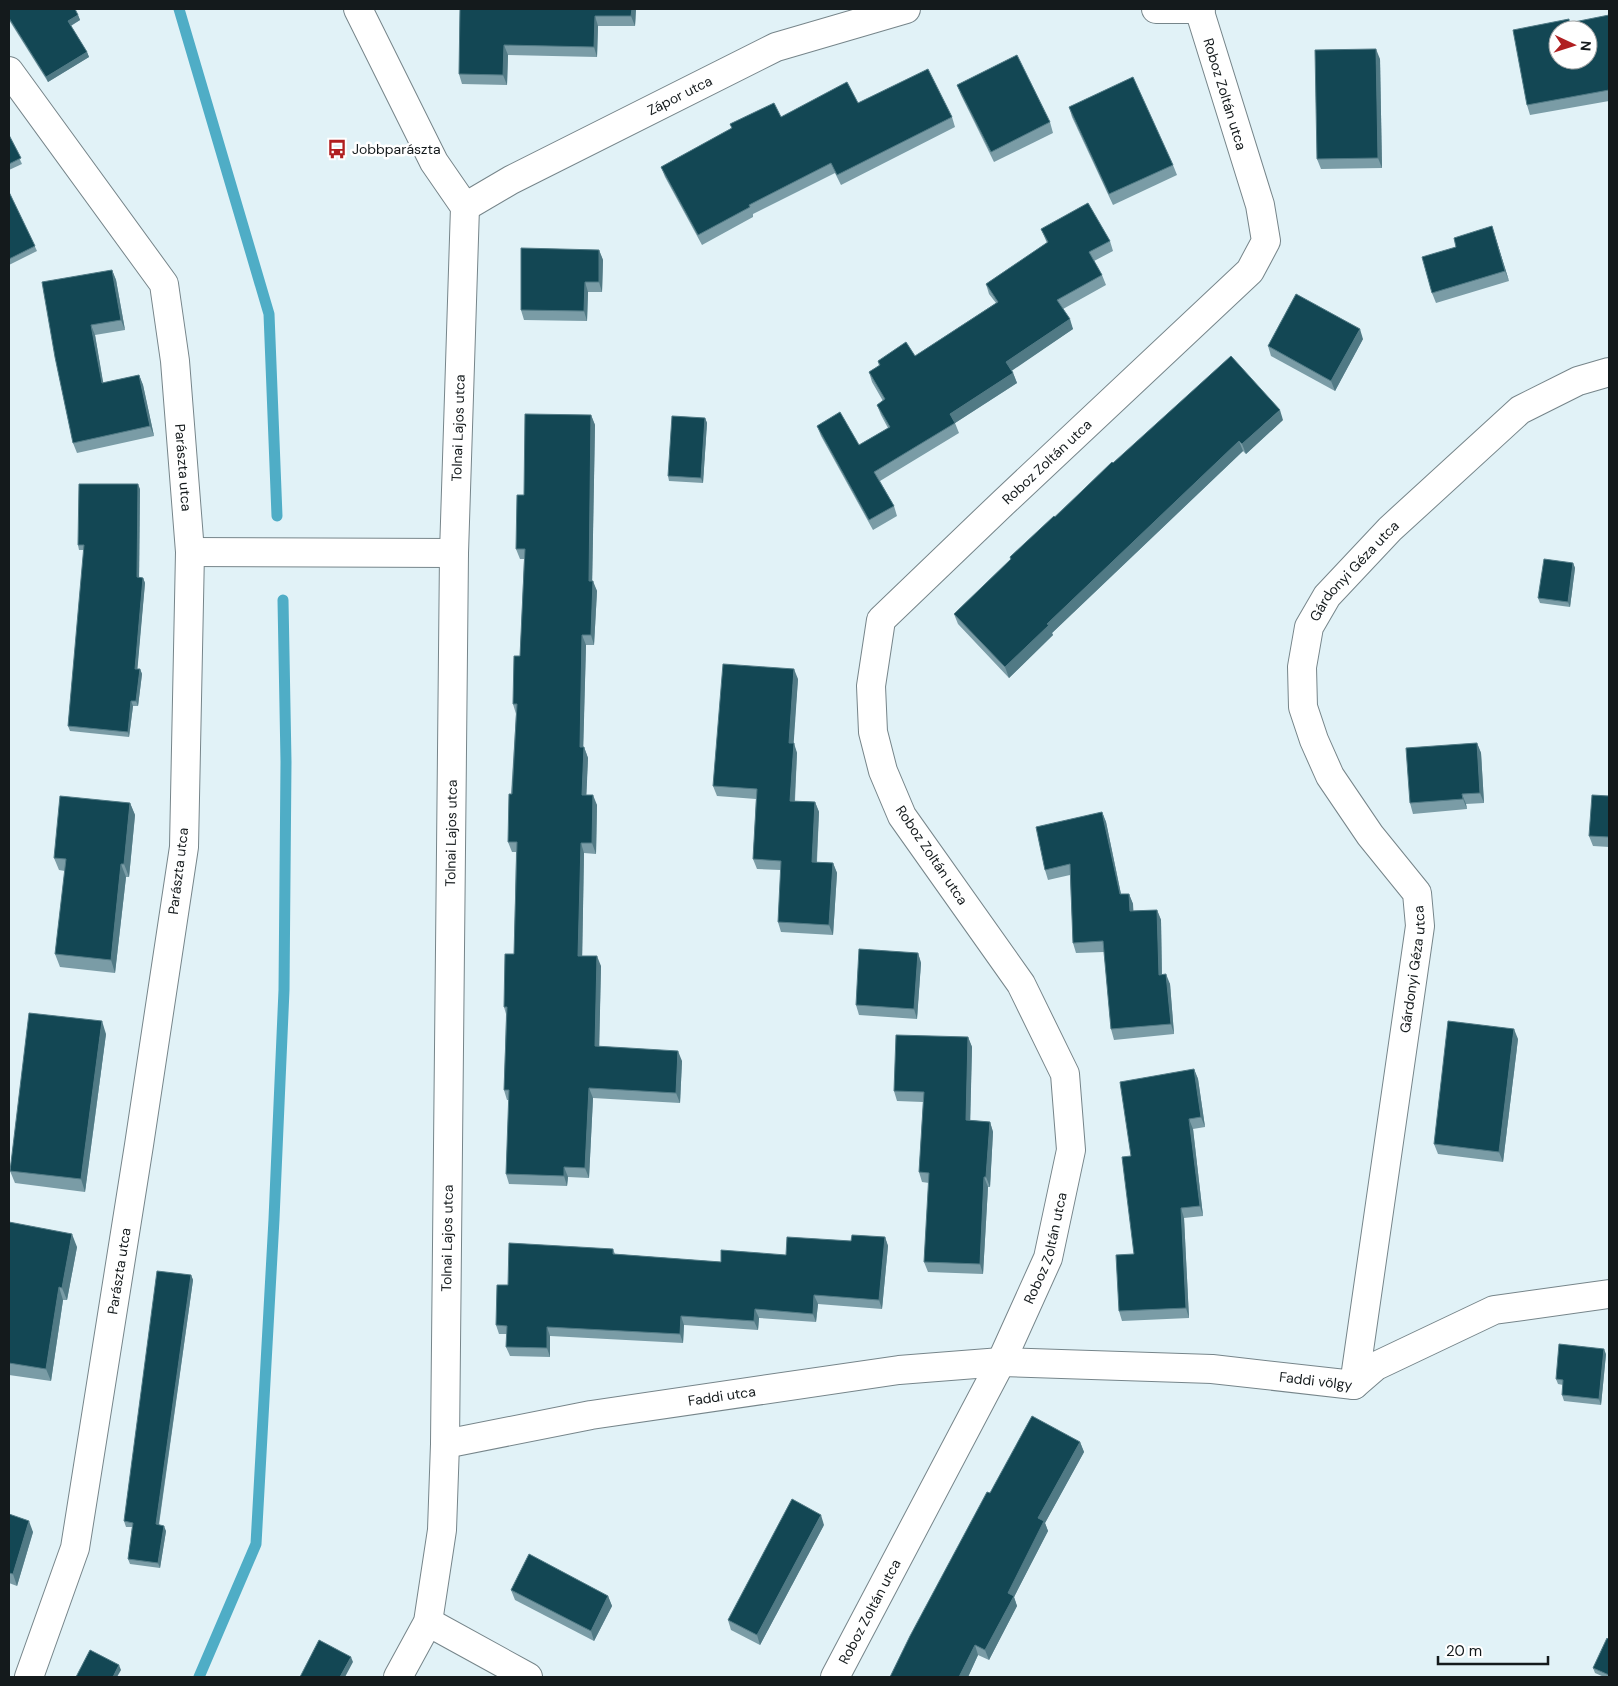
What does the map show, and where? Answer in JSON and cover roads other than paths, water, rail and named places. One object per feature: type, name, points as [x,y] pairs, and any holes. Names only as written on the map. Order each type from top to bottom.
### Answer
[{"type":"street","points":[[358,9],[434,162],[466,207]]},
{"type":"street","name":"Zápor utca","points":[[466,207],[511,180],[776,47],[906,9]]},
{"type":"street","points":[[1156,9],[1200,9]]},
{"type":"street","name":"Roboz Zoltán utca","points":[[835,1677],[1001,1362],[1048,1258],[1071,1150],[1065,1074],[1022,984],[902,816],[883,771],[873,732],[871,686],[882,620],[1003,503],[1250,271],[1266,241],[1260,205],[1200,9]]},
{"type":"street","name":"Parászta utca","points":[[9,71],[164,284],[175,361],[190,552],[184,847],[75,1548],[29,1677]]},
{"type":"street","name":"Tolnai Lajos utca","points":[[398,1677],[428,1622],[442,1530],[454,554],[466,207]]},
{"type":"street","name":"Gárdonyi Géza utca","points":[[1354,1385],[1420,926],[1417,893],[1370,835],[1330,776],[1314,740],[1303,707],[1302,667],[1309,627],[1327,596],[1390,529],[1520,410],[1578,381],[1609,372]]},
{"type":"street","points":[[190,552],[454,554]]},
{"type":"street","name":"Faddi völgy","points":[[1001,1362],[1212,1369],[1354,1385],[1376,1366],[1494,1310],[1609,1294]]},
{"type":"street","name":"Faddi utca","points":[[444,1444],[610,1412],[899,1370],[1001,1362]]},
{"type":"street","points":[[428,1622],[528,1677]]},
{"type":"waterway","points":[[179,9],[269,314],[277,516]]},
{"type":"waterway","points":[[199,1677],[256,1544],[274,1219],[284,990],[286,762],[283,600]]},
{"type":"place","name":"Jobbparászta","points":[[337,149]]}]
